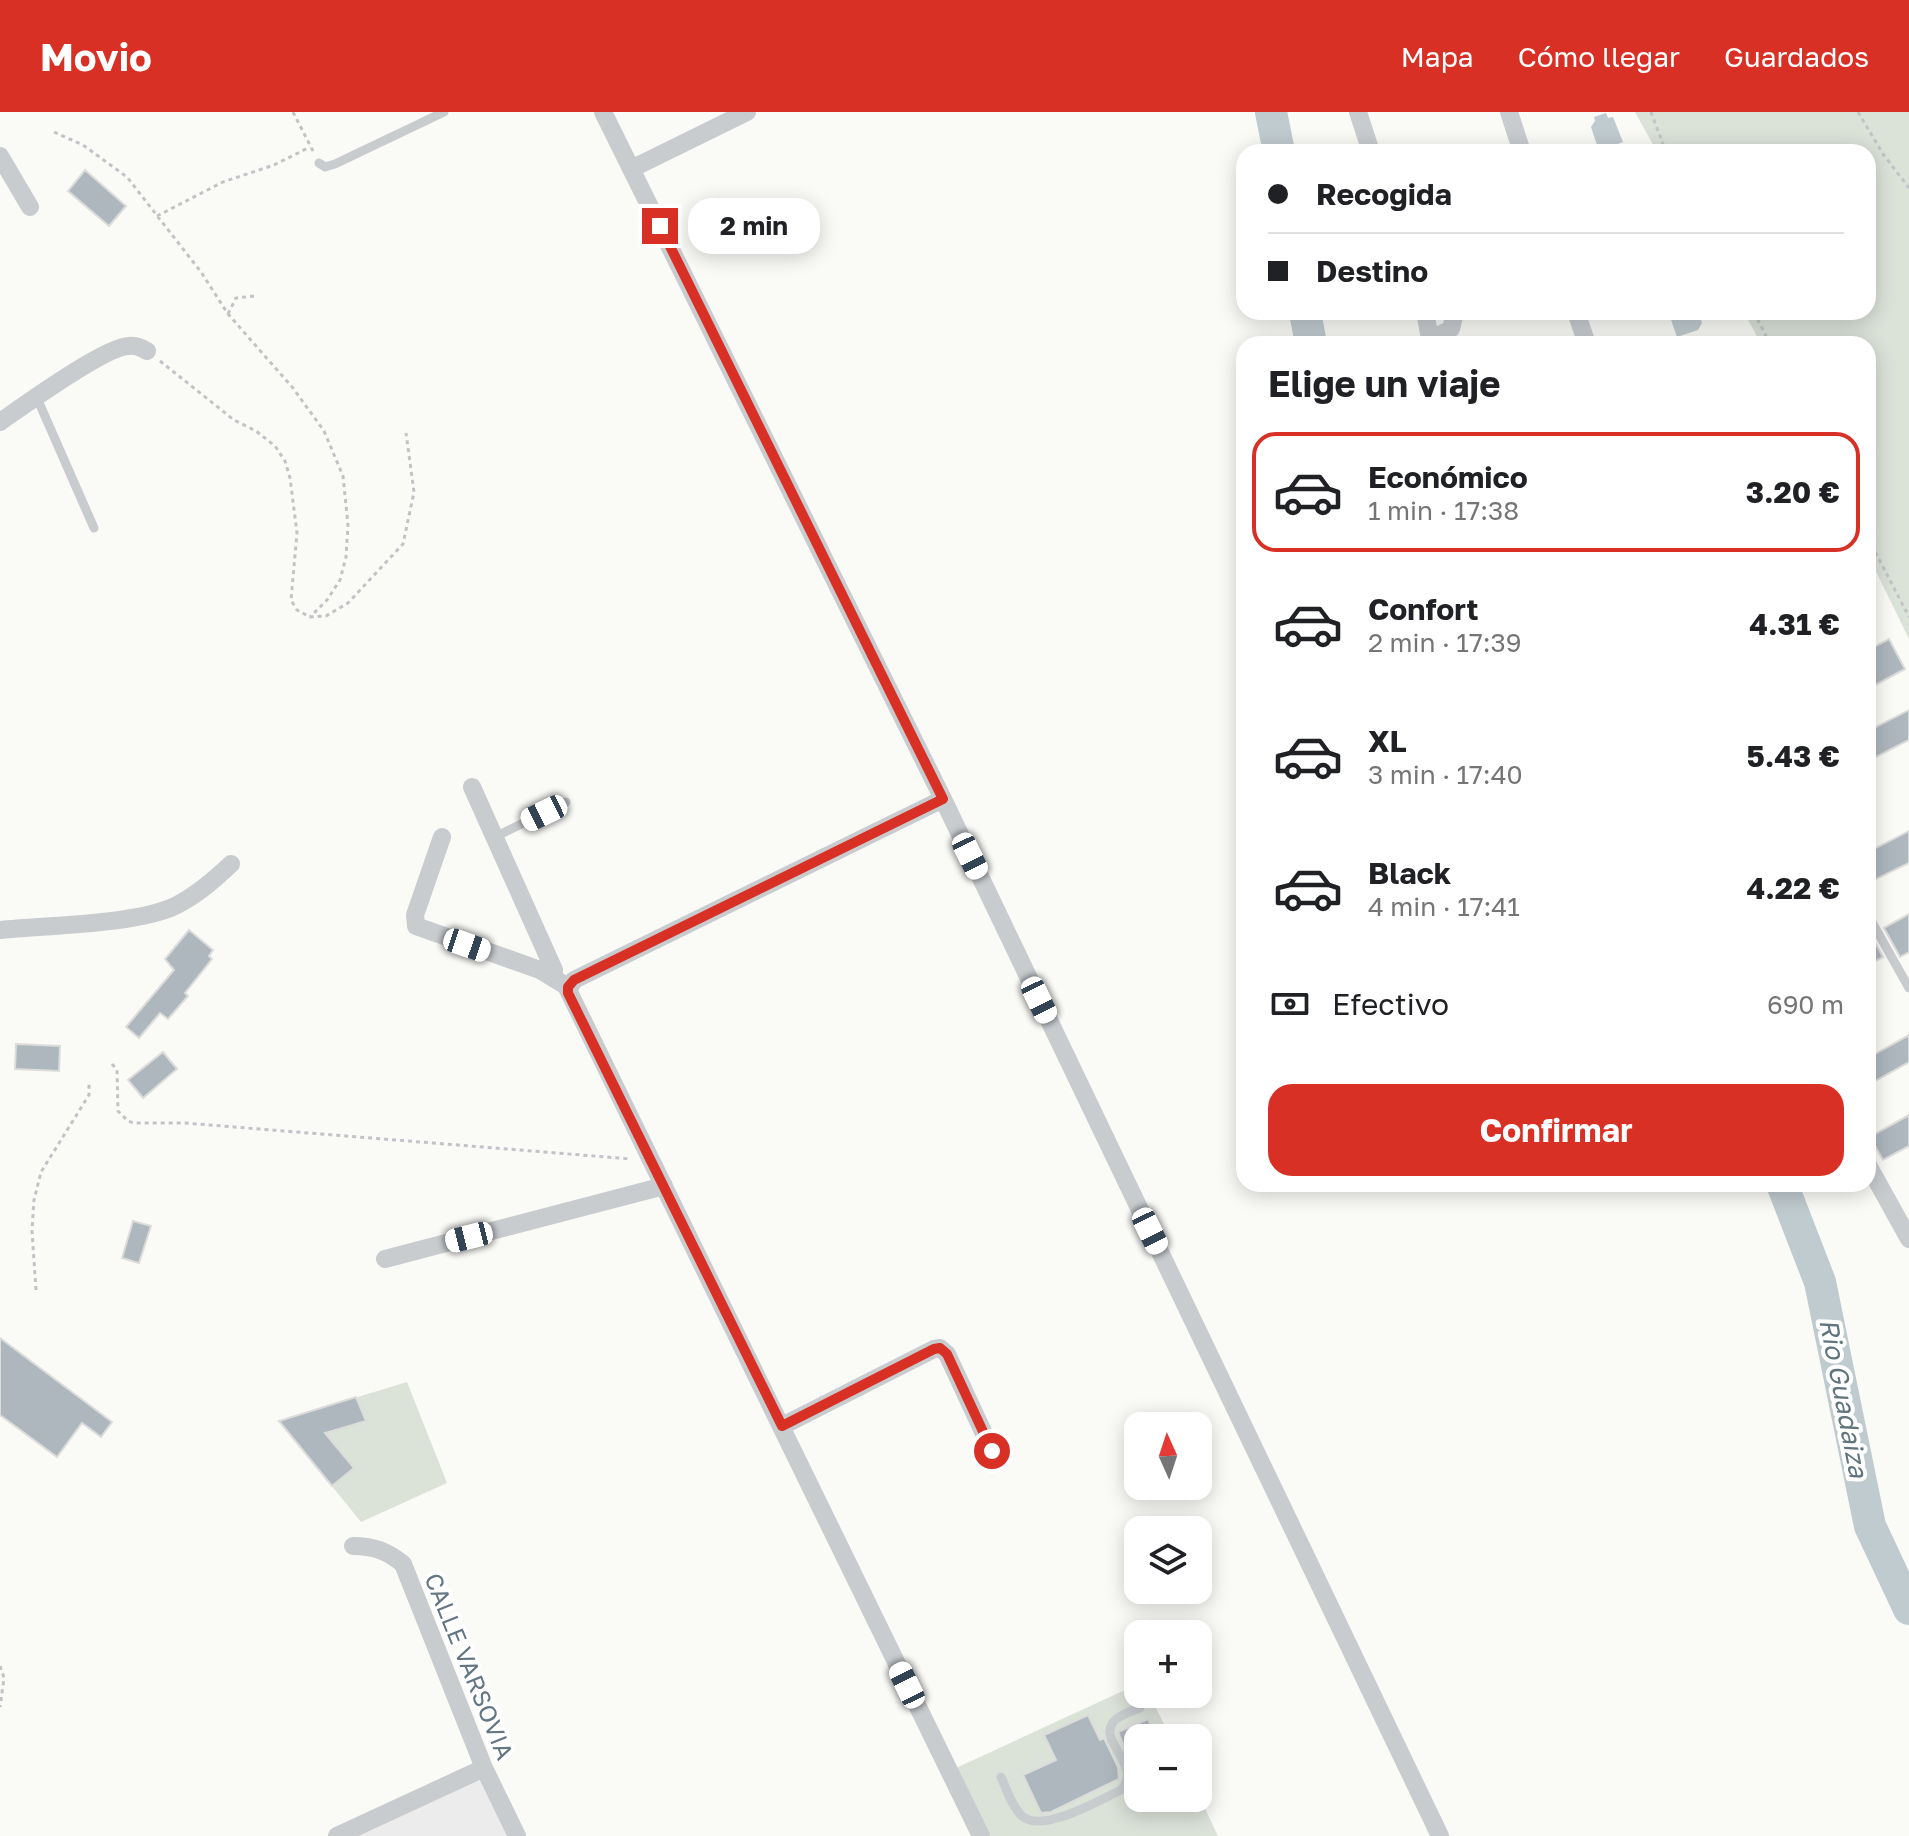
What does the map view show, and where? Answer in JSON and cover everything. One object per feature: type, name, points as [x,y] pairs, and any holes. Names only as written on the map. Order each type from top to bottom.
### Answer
[{"type":"street","points":[[603,112],[943,799],[1440,1836]]},
{"type":"street","points":[[631,169],[747,112]]},
{"type":"street","points":[[1358,112],[1368,144]]},
{"type":"street","points":[[1509,112],[1519,144]]},
{"type":"street","points":[[0,156],[30,207]]},
{"type":"street","points":[[1440,336],[1451,329],[1453,320]]},
{"type":"street","points":[[0,422],[70,375],[119,348],[128,345],[147,351]]},
{"type":"street","points":[[472,787],[554,970],[664,1186],[981,1836]]},
{"type":"street","points":[[442,837],[415,915],[416,926],[540,970],[561,983],[574,980],[943,799]]},
{"type":"street","points":[[0,930],[136,916],[174,907],[205,889],[231,864]]},
{"type":"street","points":[[1876,1179],[1909,1239]]},
{"type":"street","points":[[385,1259],[664,1186]]},
{"type":"street","points":[[782,1426],[940,1348],[947,1354],[992,1451]]},
{"type":"street","name":"CALLE VARSOVIA","points":[[353,1546],[372,1546],[389,1552],[403,1564],[484,1768],[517,1836]]},
{"type":"street","points":[[337,1836],[365,1830],[484,1768]]},
{"type":"lane","points":[[319,163],[325,167],[335,164],[444,112]]},
{"type":"lane","points":[[37,398],[94,528]]},
{"type":"lane","points":[[495,837],[566,802]]},
{"type":"lane","points":[[1876,929],[1909,988]]},
{"type":"lane","points":[[1001,1777],[1019,1814],[1035,1823],[1052,1820],[1121,1790],[1127,1783],[1128,1774],[1110,1727],[1115,1720],[1140,1708]]},
{"type":"path","points":[[293,112],[319,163]]},
{"type":"path","points":[[1651,112],[1664,144]]},
{"type":"path","points":[[1858,112],[1883,154],[1909,188]]},
{"type":"path","points":[[54,132],[83,145],[127,177],[201,272],[228,314],[293,388],[324,431],[343,476],[348,525],[346,557],[340,580],[327,600],[310,617]]},
{"type":"path","points":[[157,216],[223,182],[274,165],[310,147]]},
{"type":"path","points":[[228,314],[236,298],[254,296]]},
{"type":"path","points":[[147,351],[234,420],[256,431],[275,446],[285,461],[297,533],[291,600],[297,610],[310,617],[326,616],[348,603],[403,544],[414,492],[406,433]]},
{"type":"path","points":[[1876,553],[1909,617]]},
{"type":"path","points":[[112,1064],[117,1070],[118,1111],[134,1123],[185,1123],[642,1160],[650,1158]]},
{"type":"path","points":[[36,1290],[32,1231],[34,1200],[41,1172],[89,1095],[89,1081]]},
{"type":"path","points":[[0,1666],[4,1678],[0,1707]]},
{"type":"shaded area","points":[[1635,112],[1909,112],[1909,639],[1876,571],[1876,336],[1757,336],[1748,320],[1876,320],[1876,144],[1653,144]]},
{"type":"shaded area","points":[[1606,113],[1608,118],[1613,117],[1623,142],[1597,144],[1591,127],[1594,117]]},
{"type":"shaded area","points":[[1671,320],[1701,320],[1698,330],[1677,336]]},
{"type":"shaded area","points":[[407,1382],[447,1483],[361,1522],[279,1421]]},
{"type":"shaded area","points":[[1124,1690],[1124,1708],[1156,1708],[1164,1724],[1124,1724],[1124,1812],[1207,1812],[1218,1836],[988,1836],[956,1768]]},
{"type":"shaded area","points":[[484,1768],[517,1836],[337,1836]]},
{"type":"building","points":[[85,170],[126,206],[109,226],[68,191]]},
{"type":"building","points":[[1889,639],[1905,669],[1876,685],[1876,646]]},
{"type":"building","points":[[1909,710],[1909,740],[1876,757],[1876,727]]},
{"type":"building","points":[[1909,831],[1909,863],[1876,879],[1876,848]]},
{"type":"building","points":[[1909,914],[1909,952],[1900,957],[1884,928]]},
{"type":"building","points":[[189,930],[213,950],[209,956],[212,959],[185,993],[188,996],[168,1019],[160,1013],[139,1038],[126,1027],[174,970],[165,959]]},
{"type":"building","points":[[1876,944],[1883,957],[1876,961]]},
{"type":"building","points":[[1909,1035],[1909,1062],[1876,1081],[1876,1054]]},
{"type":"building","points":[[16,1044],[60,1046],[59,1071],[15,1069]]},
{"type":"building","points":[[163,1052],[177,1069],[143,1098],[128,1080]]},
{"type":"building","points":[[1909,1115],[1909,1146],[1883,1160],[1876,1148],[1876,1134]]},
{"type":"building","points":[[133,1221],[151,1226],[139,1263],[122,1258]]},
{"type":"building","points":[[0,1338],[112,1422],[101,1437],[82,1423],[57,1457],[0,1415]]},
{"type":"building","points":[[356,1397],[366,1421],[325,1433],[354,1468],[332,1486],[279,1421]]},
{"type":"building","points":[[1088,1715],[1100,1740],[1104,1738],[1118,1767],[1119,1779],[1051,1812],[1041,1813],[1023,1775],[1056,1760],[1044,1735]]},
{"type":"building","points":[[1124,1729],[1124,1746],[1118,1732]]},
{"type":"waterway","name":"Rio Guadaiza","points":[[1271,112],[1277,144]]},
{"type":"waterway","name":"Rio Guadaiza","points":[[1306,320],[1310,336]]},
{"type":"waterway","name":"Rio Guadaiza","points":[[1785,1192],[1820,1282],[1870,1526],[1909,1609]]},
{"type":"route","points":[[660,226],[943,799],[574,980],[569,984],[568,993],[782,1426],[940,1348],[947,1354],[992,1451]]}]
